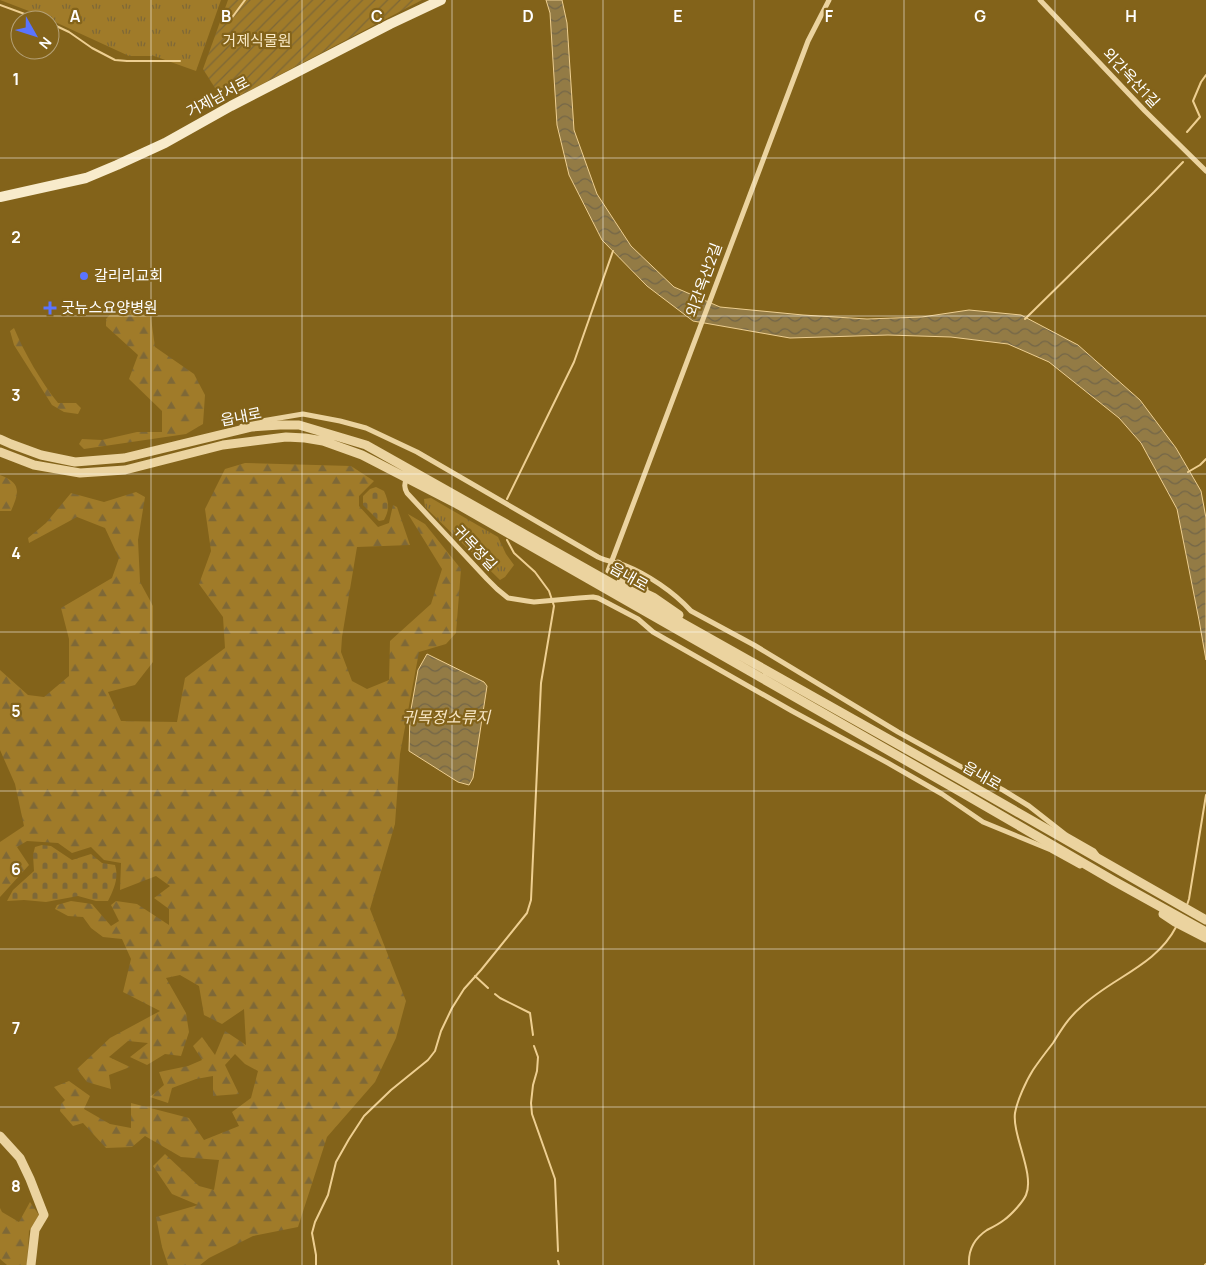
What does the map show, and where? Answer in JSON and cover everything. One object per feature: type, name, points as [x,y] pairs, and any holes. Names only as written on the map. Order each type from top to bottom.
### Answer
[{"type":"main road","name":"거제남서로","points":[[0,197],[86,178],[117,165],[165,143],[231,106],[390,24],[441,0]]},
{"type":"street","name":"외간옥산2길","points":[[604,574],[615,563],[712,294],[808,41],[829,0]]},
{"type":"street","name":"외간옥산1길","points":[[1040,0],[1145,111],[1206,171]]},
{"type":"street","points":[[208,438],[250,423],[303,414],[366,428],[417,452],[598,557],[632,569],[658,583],[683,602],[691,611],[754,645],[883,724],[1029,806],[1066,835],[1094,851],[1100,860]]},
{"type":"street","name":"읍내로","points":[[0,439],[41,455],[75,462],[124,458],[252,427],[280,425],[299,425],[366,445],[457,504],[1206,932]]},
{"type":"street","name":"읍내로","points":[[0,452],[34,464],[80,473],[125,470],[223,445],[286,437],[323,441],[362,455],[409,474],[604,574],[687,625],[1205,919]]},
{"type":"street","name":"귀목정길","points":[[409,474],[404,483],[407,494],[497,589],[508,598],[534,602],[593,597]]},
{"type":"street","points":[[615,563],[653,598]]},
{"type":"street","points":[[604,574],[653,598],[680,615],[687,625]]},
{"type":"street","points":[[596,591],[593,597],[638,619],[653,632],[942,794],[983,822],[1051,850],[1096,876],[1126,888],[1178,924],[1206,938]]},
{"type":"street","points":[[0,1136],[20,1158],[44,1215],[35,1230],[31,1265]]},
{"type":"green space","points":[[0,0],[221,0],[196,71],[154,56],[129,56],[60,24],[60,10],[26,10]]},
{"type":"green space","name":"거제식물원","points":[[228,0],[422,0],[241,95],[215,88],[203,69]]},
{"type":"green space","points":[[132,300],[150,311],[155,347],[194,374],[205,395],[203,424],[186,434],[84,449],[79,444],[82,439],[102,440],[137,432],[162,432],[162,411],[129,379],[138,355],[106,326],[106,319],[117,307]]},
{"type":"green space","points":[[14,328],[33,367],[45,386],[58,403],[76,403],[81,408],[78,414],[64,412],[52,405],[14,345],[10,331]]},
{"type":"green space","points":[[245,463],[351,466],[374,481],[359,496],[359,506],[378,527],[389,523],[393,505],[397,507],[410,545],[357,547],[341,652],[352,681],[367,689],[389,680],[390,641],[431,604],[442,569],[408,514],[425,524],[461,569],[456,633],[446,644],[419,652],[400,754],[395,824],[370,909],[406,1001],[396,1038],[375,1082],[327,1137],[298,1227],[253,1236],[209,1258],[200,1265],[168,1265],[156,1217],[198,1205],[172,1194],[153,1166],[165,1154],[199,1186],[214,1190],[219,1160],[181,1157],[145,1136],[132,1147],[106,1148],[83,1123],[73,1126],[60,1111],[61,1104],[65,1100],[54,1087],[69,1081],[90,1096],[84,1109],[110,1124],[131,1128],[131,1103],[189,1118],[204,1140],[239,1126],[232,1112],[251,1098],[258,1071],[245,1064],[235,1054],[225,1065],[239,1094],[213,1096],[213,1076],[196,1079],[172,1088],[168,1103],[150,1097],[164,1085],[159,1072],[188,1066],[202,1060],[193,1046],[202,1037],[215,1055],[225,1031],[246,1045],[244,1009],[222,1024],[204,1015],[199,986],[180,975],[166,978],[186,1013],[189,1032],[181,1056],[165,1054],[147,1065],[130,1057],[148,1043],[128,1041],[109,1057],[130,1067],[109,1075],[111,1089],[87,1082],[77,1069],[110,1038],[160,1011],[123,992],[131,959],[122,939],[103,937],[91,928],[83,917],[68,916],[55,909],[57,905],[71,901],[92,904],[111,926],[119,921],[111,905],[116,901],[137,904],[169,925],[169,909],[154,898],[170,886],[156,876],[120,890],[121,863],[104,860],[91,847],[72,853],[58,843],[27,841],[17,847],[29,865],[0,897],[0,842],[24,826],[15,784],[0,750],[0,670],[28,695],[44,697],[69,676],[69,639],[61,608],[112,578],[119,558],[105,528],[77,517],[29,543],[28,538],[46,523],[71,493],[104,502],[136,492],[145,497],[138,540],[140,582],[153,606],[153,662],[135,685],[108,692],[121,721],[177,722],[185,678],[225,648],[223,617],[199,584],[211,551],[205,509],[225,469]]},
{"type":"green space","points":[[0,475],[12,481],[17,489],[16,499],[11,511],[0,511]]},
{"type":"green space","points":[[376,487],[384,491],[388,506],[384,520],[379,521],[363,505],[363,496],[370,489]]},
{"type":"green space","points":[[431,498],[498,537],[514,565],[505,577],[500,580],[425,507],[424,499]]},
{"type":"green space","points":[[42,845],[51,846],[72,860],[91,854],[102,863],[115,865],[116,879],[108,901],[96,901],[78,896],[46,902],[7,901],[13,890],[34,871],[33,855],[35,847]]},
{"type":"green space","points":[[30,1202],[39,1215],[29,1231],[27,1265],[7,1265],[0,1259],[0,1208],[2,1212],[19,1222]]},
{"type":"water","points":[[546,0],[562,0],[567,23],[574,130],[597,194],[631,246],[674,287],[720,307],[803,315],[867,319],[922,317],[969,310],[1021,315],[1078,345],[1140,400],[1176,448],[1201,491],[1206,518],[1206,660],[1177,509],[1141,443],[1119,418],[1049,362],[1008,344],[951,337],[888,335],[790,338],[693,321],[647,286],[602,240],[569,175],[557,125],[550,13]]},
{"type":"water","name":"귀목정소류지","points":[[427,654],[484,682],[487,686],[473,778],[469,785],[458,782],[409,751],[410,715],[418,670]]},
{"type":"waterway","points":[[228,23],[245,0]]},
{"type":"waterway","points":[[0,5],[14,10]]},
{"type":"waterway","points":[[60,28],[115,60],[180,61]]},
{"type":"waterway","points":[[1187,132],[1200,117],[1193,101],[1206,75]]},
{"type":"waterway","points":[[1025,319],[1183,162]]},
{"type":"waterway","points":[[507,499],[574,362],[613,251]]},
{"type":"waterway","points":[[1188,472],[1206,459]]},
{"type":"waterway","points":[[316,1265],[312,1233],[315,1222],[328,1195],[336,1162],[349,1139],[364,1116],[391,1090],[428,1060],[435,1051],[441,1031],[464,989],[527,913],[531,900],[541,683],[554,606],[549,591],[535,572],[514,553],[507,540]]},
{"type":"waterway","points":[[1187,905],[1206,795]]},
{"type":"waterway","points":[[969,1265],[971,1249],[976,1241],[983,1233],[1010,1215],[1020,1205],[1026,1195],[1028,1176],[1017,1132],[1015,1113],[1022,1091],[1033,1070],[1077,1011],[1093,997],[1157,952],[1176,927]]},
{"type":"waterway","points":[[475,976],[488,988]]},
{"type":"waterway","points":[[495,994],[530,1013],[533,1035]]},
{"type":"waterway","points":[[534,1046],[538,1057],[531,1103],[532,1114],[555,1179],[558,1251]]},
{"type":"waterway","points":[[558,1261],[559,1265]]},
{"type":"place","name":"갈리리교회","points":[[84,276]]},
{"type":"place","name":"굿뉴스요양병원","points":[[50,308]]}]
